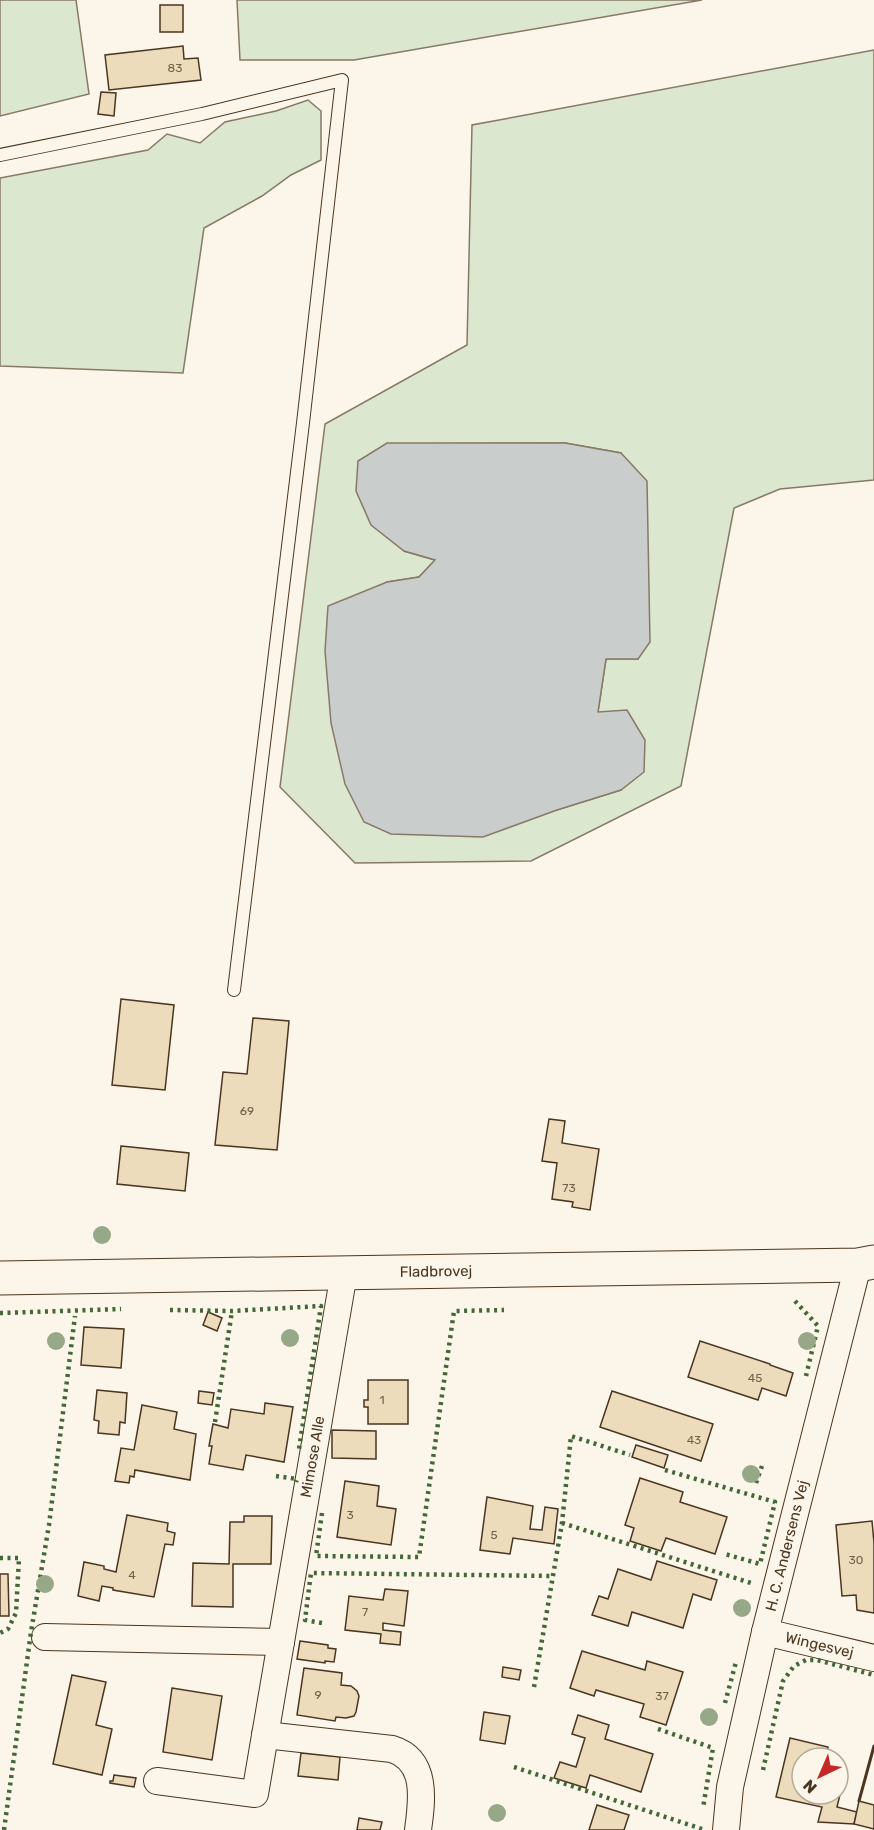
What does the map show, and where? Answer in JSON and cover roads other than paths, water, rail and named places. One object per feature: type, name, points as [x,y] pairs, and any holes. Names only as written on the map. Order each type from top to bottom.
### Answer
[{"type":"main road","name":"Fladbrovej","points":[[0,1278],[870,1262]]},
{"type":"street","name":"H. C. Andersens Vej","points":[[726,1830],[730,1787],[765,1632],[870,1262]]},
{"type":"street","name":"Mimose Alle","points":[[157,1781],[255,1794],[344,1273]]},
{"type":"street","name":"Wingesvej","points":[[765,1632],[874,1658]]},
{"type":"street","points":[[45,1637],[281,1642]]},
{"type":"street","points":[[265,1735],[392,1749],[403,1753],[410,1758],[422,1790],[417,1830]]},
{"type":"lane","points":[[0,155],[202,114],[342,80],[302,435],[234,990]]}]
